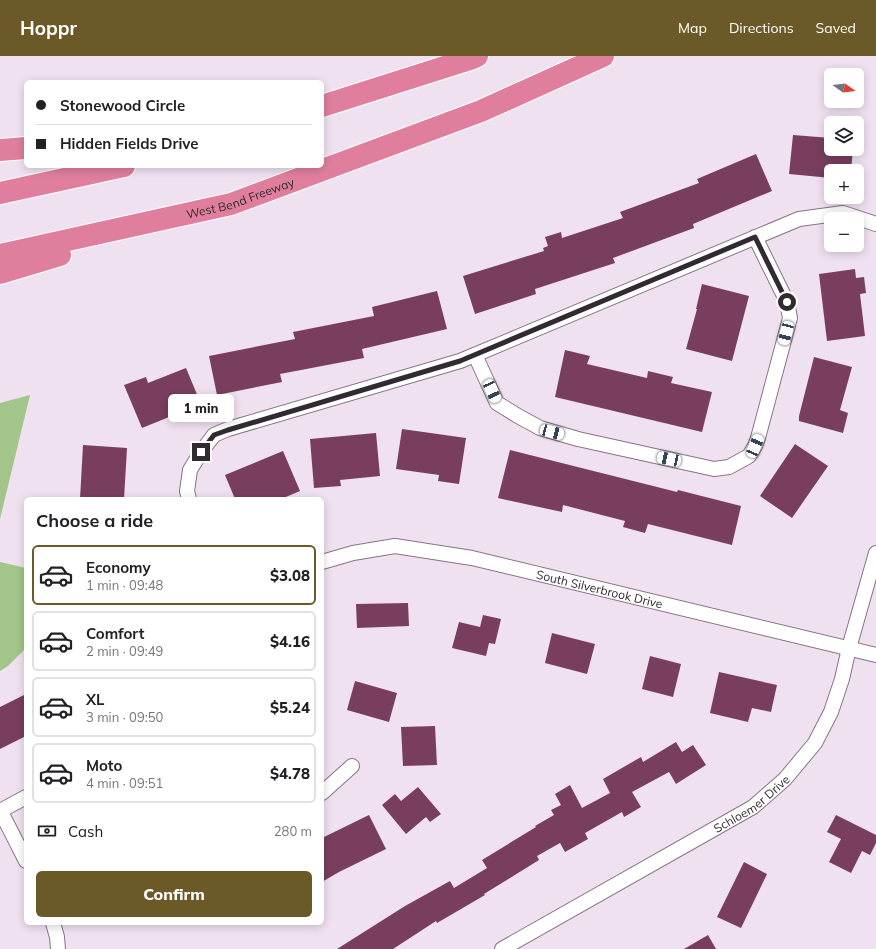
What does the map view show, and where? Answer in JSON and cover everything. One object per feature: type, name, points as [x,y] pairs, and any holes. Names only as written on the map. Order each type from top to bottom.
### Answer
[{"type":"highway","points":[[324,105],[477,56]]},
{"type":"highway","name":"West Bend Freeway","points":[[0,255],[231,204],[481,111],[603,56]]},
{"type":"highway","points":[[0,150],[24,148]]},
{"type":"highway","points":[[0,193],[115,168]]},
{"type":"highway","points":[[0,273],[231,204]]},
{"type":"street","points":[[188,497],[187,491],[190,470],[214,435],[243,425],[460,361],[799,219],[843,214],[876,224]]},
{"type":"street","points":[[475,355],[497,403],[540,428],[578,439],[714,469],[729,467],[749,456],[755,446],[790,318],[787,302],[755,237]]},
{"type":"street","name":"South Silverbrook Drive","points":[[324,561],[353,553],[395,546],[472,558],[876,655]]},
{"type":"street","name":"Schloemer Drive","points":[[502,949],[753,807],[785,779],[815,743],[831,712],[842,679],[876,553]]},
{"type":"street","points":[[324,791],[352,766]]},
{"type":"street","points":[[24,798],[0,811],[24,856]]},
{"type":"street","points":[[54,925],[58,949]]},
{"type":"green space","points":[[30,395],[0,519],[0,403]]},
{"type":"green space","points":[[0,562],[24,568],[24,650],[8,666],[0,671]]},
{"type":"building","points":[[793,135],[824,137],[824,156],[852,156],[852,164],[824,164],[824,177],[789,174]]},
{"type":"building","points":[[756,154],[772,191],[693,224],[694,228],[613,258],[615,263],[535,289],[536,294],[475,314],[463,276],[544,251],[543,248],[548,246],[545,237],[561,232],[562,238],[623,218],[620,212],[699,183],[697,179]]},
{"type":"building","points":[[855,269],[856,278],[864,277],[866,293],[860,294],[865,336],[827,341],[819,274]]},
{"type":"building","points":[[702,284],[749,296],[732,361],[686,349]]},
{"type":"building","points":[[437,291],[447,329],[362,349],[364,358],[280,374],[282,382],[217,395],[209,356],[295,339],[293,332],[374,316],[372,307]]},
{"type":"building","points":[[565,350],[590,356],[587,364],[647,378],[648,371],[673,377],[671,383],[712,392],[702,432],[555,397]]},
{"type":"building","points":[[814,357],[852,367],[840,410],[848,413],[843,433],[799,421]]},
{"type":"building","points":[[186,368],[201,404],[142,428],[124,385],[146,377],[148,383]]},
{"type":"building","points":[[402,429],[466,438],[459,484],[438,481],[439,475],[396,469]]},
{"type":"building","points":[[376,433],[380,476],[340,480],[341,486],[314,488],[310,439]]},
{"type":"building","points":[[795,444],[828,466],[792,518],[760,496]]},
{"type":"building","points":[[83,445],[127,448],[124,497],[80,497]]},
{"type":"building","points":[[510,450],[677,492],[678,490],[741,506],[732,545],[648,524],[645,533],[623,527],[625,521],[563,505],[562,512],[498,498]]},
{"type":"building","points":[[283,451],[300,491],[286,497],[234,497],[225,475]]},
{"type":"building","points":[[408,603],[409,626],[357,628],[356,604]]},
{"type":"building","points":[[483,615],[501,619],[495,644],[489,643],[486,656],[452,648],[459,622],[480,627]]},
{"type":"building","points":[[552,633],[595,644],[587,674],[545,663]]},
{"type":"building","points":[[650,656],[681,664],[673,697],[642,689]]},
{"type":"building","points":[[719,672],[777,685],[771,712],[752,708],[748,722],[710,713]]},
{"type":"building","points":[[355,681],[397,693],[389,722],[347,710]]},
{"type":"building","points":[[24,695],[24,737],[0,749],[0,707]]},
{"type":"building","points":[[435,726],[437,765],[403,766],[401,727]]},
{"type":"building","points":[[676,742],[682,752],[693,745],[706,765],[676,784],[669,772],[632,792],[641,807],[624,817],[622,812],[585,833],[588,839],[565,852],[560,843],[537,856],[539,860],[484,894],[485,895],[437,923],[436,921],[393,949],[337,949],[405,906],[450,881],[454,888],[487,868],[482,860],[554,815],[551,810],[561,805],[555,794],[570,785],[582,808],[610,793],[603,779],[641,757],[643,762]]},
{"type":"building","points":[[418,787],[441,814],[430,822],[426,817],[406,834],[382,805],[395,794],[401,801]]},
{"type":"building","points":[[369,815],[386,849],[324,881],[324,837]]},
{"type":"building","points":[[836,815],[876,835],[876,843],[870,855],[862,851],[851,873],[829,862],[841,839],[827,832]]},
{"type":"building","points":[[744,862],[767,874],[741,928],[717,917]]},
{"type":"building","points":[[708,935],[716,949],[684,949]]},
{"type":"route","points":[[201,452],[214,435],[460,361],[755,237],[787,302]]}]
